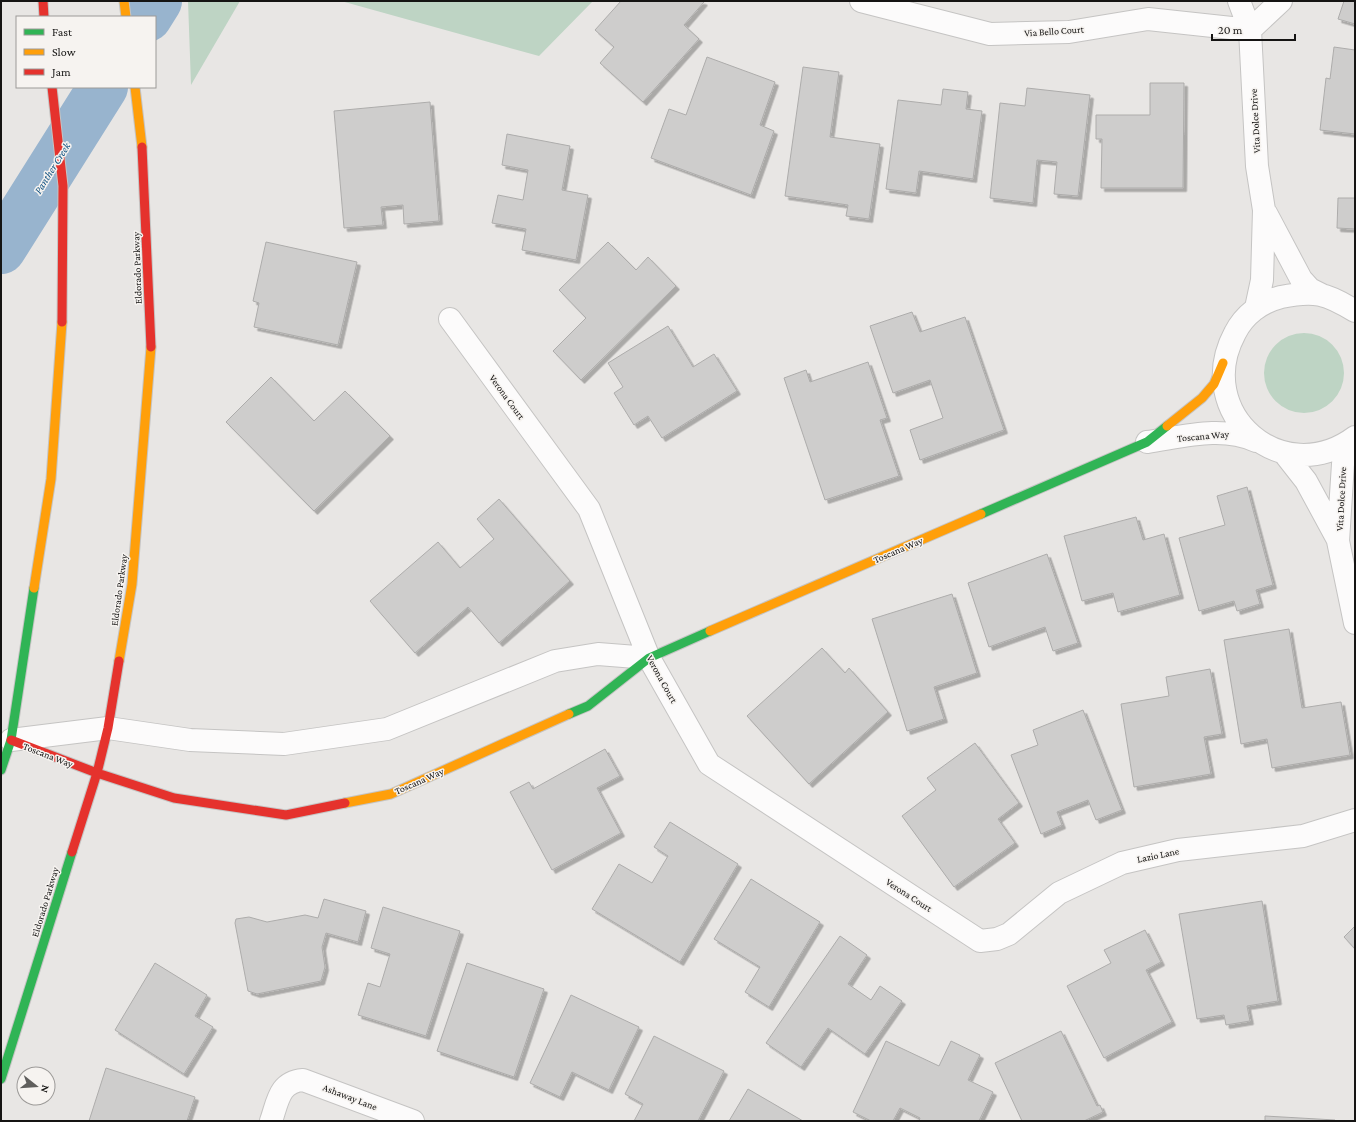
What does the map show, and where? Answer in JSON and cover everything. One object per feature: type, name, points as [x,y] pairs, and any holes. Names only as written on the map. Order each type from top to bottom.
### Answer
[{"type":"main road","points":[[43,1],[44,16]]},
{"type":"main road","points":[[124,1],[126,16]]},
{"type":"main road","points":[[1,770],[11,740],[51,479],[62,324],[63,186],[52,88]]},
{"type":"main road","name":"Eldorado Parkway","points":[[1,1079],[97,773],[108,728],[132,584],[151,354],[144,160],[135,88]]},
{"type":"main road","name":"Toscana Way","points":[[11,740],[97,773],[174,798],[286,815],[391,794],[588,706],[649,658],[1147,442],[1202,398],[1214,384],[1223,363]]},
{"type":"street","name":"Via Bello Court","points":[[861,1],[990,34],[1069,32],[1148,19],[1250,30]]},
{"type":"street","name":"Vita Dolce Drive","points":[[1238,1],[1250,30],[1257,166],[1264,210],[1262,280],[1256,308]]},
{"type":"street","points":[[1250,30],[1281,1]]},
{"type":"street","name":"Vita Dolce Drive","points":[[1264,210],[1301,279],[1310,289],[1322,294]]},
{"type":"street","points":[[1259,442],[1235,419],[1224,393],[1223,363],[1227,348],[1240,323],[1256,308],[1270,300],[1304,293],[1322,294],[1338,300],[1355,311]]},
{"type":"street","name":"Verona Court","points":[[450,319],[589,509],[649,658],[709,764],[980,941]]},
{"type":"street","name":"Toscana Way","points":[[1147,442],[1224,432],[1246,436],[1284,453]]},
{"type":"street","name":"Vita Dolce Drive","points":[[1355,437],[1347,448],[1343,464],[1338,541],[1355,623]]},
{"type":"street","points":[[1284,453],[1312,455],[1344,445],[1355,437]]},
{"type":"street","name":"Vita Dolce Drive","points":[[1284,453],[1306,481],[1338,541]]},
{"type":"street","name":"Toscana Way","points":[[11,740],[108,728],[190,740],[284,744],[387,729],[555,661],[598,654],[649,658]]},
{"type":"street","name":"Lazio Lane","points":[[980,941],[997,939],[1009,934],[1059,893],[1122,863],[1178,850],[1303,836],[1355,820]]},
{"type":"street","name":"Ashaway Lane","points":[[271,1121],[280,1095],[287,1084],[293,1080],[308,1080],[413,1121]]},
{"type":"green space","points":[[188,1],[240,1],[191,85]]},
{"type":"green space","points":[[341,1],[593,1],[539,56]]},
{"type":"green space","points":[[1304,333],[1319,336],[1332,345],[1341,358],[1344,373],[1341,388],[1332,401],[1319,410],[1304,413],[1289,410],[1276,401],[1267,388],[1264,373],[1267,358],[1276,345],[1289,336]]},
{"type":"building","points":[[621,1],[704,2],[684,25],[699,39],[643,102],[600,63],[614,47],[595,30]]},
{"type":"building","points":[[1344,1],[1355,1],[1355,24],[1338,19]]},
{"type":"building","points":[[1334,47],[1355,50],[1355,134],[1320,130],[1326,78],[1330,79]]},
{"type":"building","points":[[707,57],[775,82],[760,125],[774,131],[751,195],[651,158],[669,109],[686,115]]},
{"type":"building","points":[[803,67],[839,72],[830,137],[880,144],[869,219],[846,216],[848,205],[785,196]]},
{"type":"building","points":[[1150,83],[1184,83],[1183,188],[1101,188],[1102,139],[1096,139],[1096,115],[1150,115]]},
{"type":"building","points":[[1027,88],[1090,95],[1078,196],[1054,194],[1057,162],[1037,160],[1033,203],[990,198],[1000,103],[1025,106]]},
{"type":"building","points":[[943,89],[968,92],[966,109],[982,111],[973,179],[919,171],[916,193],[886,189],[898,100],[941,105]]},
{"type":"building","points":[[430,102],[439,221],[404,224],[403,205],[381,207],[383,225],[344,228],[334,111]]},
{"type":"building","points":[[507,134],[570,146],[562,190],[588,195],[576,260],[522,250],[526,229],[492,223],[498,195],[523,200],[528,170],[502,165]]},
{"type":"building","points":[[1338,198],[1355,198],[1355,229],[1337,228]]},
{"type":"building","points":[[266,242],[357,262],[338,345],[254,327],[259,303],[253,301]]},
{"type":"building","points":[[608,242],[636,270],[648,257],[676,286],[581,380],[553,351],[586,318],[559,290]]},
{"type":"building","points":[[912,312],[920,332],[965,317],[1004,430],[920,460],[910,430],[943,418],[930,380],[893,393],[870,326]]},
{"type":"building","points":[[668,326],[693,367],[714,354],[737,391],[662,438],[648,416],[634,425],[614,393],[623,387],[608,363]]},
{"type":"building","points":[[868,362],[887,418],[880,420],[899,476],[825,500],[784,378],[806,370],[810,382]]},
{"type":"building","points":[[271,377],[314,421],[345,391],[390,436],[314,511],[226,422]]},
{"type":"building","points":[[1247,487],[1273,585],[1256,590],[1260,604],[1237,611],[1234,601],[1199,611],[1179,538],[1225,525],[1217,496]]},
{"type":"building","points":[[499,499],[570,581],[499,643],[468,607],[415,653],[370,601],[438,542],[460,568],[494,539],[477,519]]},
{"type":"building","points":[[1136,517],[1143,540],[1164,534],[1180,595],[1118,612],[1113,593],[1082,601],[1064,536]]},
{"type":"building","points":[[1047,554],[1078,643],[1053,651],[1045,627],[989,647],[968,583]]},
{"type":"building","points":[[952,594],[977,673],[934,687],[944,719],[907,731],[872,619]]},
{"type":"building","points":[[1289,629],[1302,708],[1341,702],[1350,755],[1272,768],[1267,739],[1241,744],[1224,640]]},
{"type":"building","points":[[822,648],[845,673],[849,668],[888,712],[809,784],[747,716]]},
{"type":"building","points":[[1210,669],[1222,734],[1204,737],[1211,774],[1134,787],[1121,704],[1169,696],[1166,677]]},
{"type":"building","points":[[1083,710],[1122,810],[1096,820],[1088,800],[1057,812],[1062,825],[1041,834],[1011,755],[1038,745],[1033,730]]},
{"type":"building","points":[[975,743],[1019,803],[998,819],[1015,843],[954,887],[902,816],[936,790],[927,778]]},
{"type":"building","points":[[605,749],[620,776],[597,788],[621,833],[552,870],[510,792],[529,782],[533,789]]},
{"type":"building","points":[[670,822],[738,864],[680,962],[592,909],[619,864],[652,883],[668,856],[654,847]]},
{"type":"building","points":[[751,879],[820,922],[769,1007],[745,992],[760,967],[714,939]]},
{"type":"building","points":[[324,899],[366,911],[358,942],[326,933],[322,947],[325,967],[321,981],[257,994],[248,991],[235,923],[236,919],[249,917],[267,922],[305,915],[318,918]]},
{"type":"building","points":[[1262,901],[1278,1001],[1247,1006],[1250,1021],[1226,1025],[1224,1015],[1197,1019],[1179,914]]},
{"type":"building","points":[[383,907],[460,931],[426,1036],[358,1015],[368,983],[380,987],[390,954],[371,948]]},
{"type":"building","points":[[1355,926],[1355,949],[1344,937]]},
{"type":"building","points":[[1145,930],[1161,962],[1146,970],[1172,1022],[1104,1058],[1067,986],[1111,963],[1104,950]]},
{"type":"building","points":[[840,936],[867,955],[848,984],[871,1000],[880,986],[902,1001],[865,1054],[828,1028],[801,1067],[766,1043]]},
{"type":"building","points":[[155,963],[207,995],[195,1016],[213,1027],[184,1074],[115,1030]]},
{"type":"building","points":[[467,963],[544,989],[514,1077],[437,1051]]},
{"type":"building","points":[[571,995],[639,1027],[609,1090],[572,1072],[560,1097],[530,1083]]},
{"type":"building","points":[[1061,1031],[1097,1106],[1100,1105],[1103,1112],[1084,1121],[1022,1121],[995,1063]]},
{"type":"building","points":[[654,1036],[724,1071],[698,1121],[634,1121],[643,1104],[625,1094]]},
{"type":"building","points":[[886,1041],[939,1066],[951,1041],[980,1055],[968,1080],[993,1092],[979,1121],[919,1121],[920,1118],[900,1108],[893,1121],[871,1121],[853,1112]]},
{"type":"building","points":[[106,1068],[195,1097],[187,1121],[89,1121]]},
{"type":"building","points":[[748,1089],[803,1121],[729,1121]]},
{"type":"building","points":[[1265,1116],[1335,1120],[1335,1121],[1265,1121]]},
{"type":"waterway","name":"Panther Creek","points":[[148,16],[157,1]]},
{"type":"waterway","name":"Panther Creek","points":[[1,249],[102,88]]},
{"type":"traffic: fast","points":[[981,514],[1147,442],[1167,426]]},
{"type":"traffic: fast","points":[[1,770],[11,740],[34,588]]},
{"type":"traffic: fast","points":[[569,714],[588,706],[649,658],[710,631]]},
{"type":"traffic: fast","points":[[1,1079],[72,852]]},
{"type":"traffic: slow","points":[[124,1],[126,16]]},
{"type":"traffic: slow","points":[[135,88],[142,147]]},
{"type":"traffic: slow","points":[[34,588],[51,479],[62,322]]},
{"type":"traffic: slow","points":[[119,661],[132,584],[151,347]]},
{"type":"traffic: slow","points":[[1167,426],[1202,398],[1214,384],[1223,363]]},
{"type":"traffic: slow","points":[[710,631],[981,514]]},
{"type":"traffic: slow","points":[[345,803],[391,794],[569,714]]},
{"type":"traffic: jam","points":[[43,1],[44,16]]},
{"type":"traffic: jam","points":[[52,88],[63,186],[62,322]]},
{"type":"traffic: jam","points":[[142,147],[151,347]]},
{"type":"traffic: jam","points":[[72,852],[97,773],[108,728],[119,661]]},
{"type":"traffic: jam","points":[[11,740],[97,773],[174,798],[286,815],[345,803]]}]
